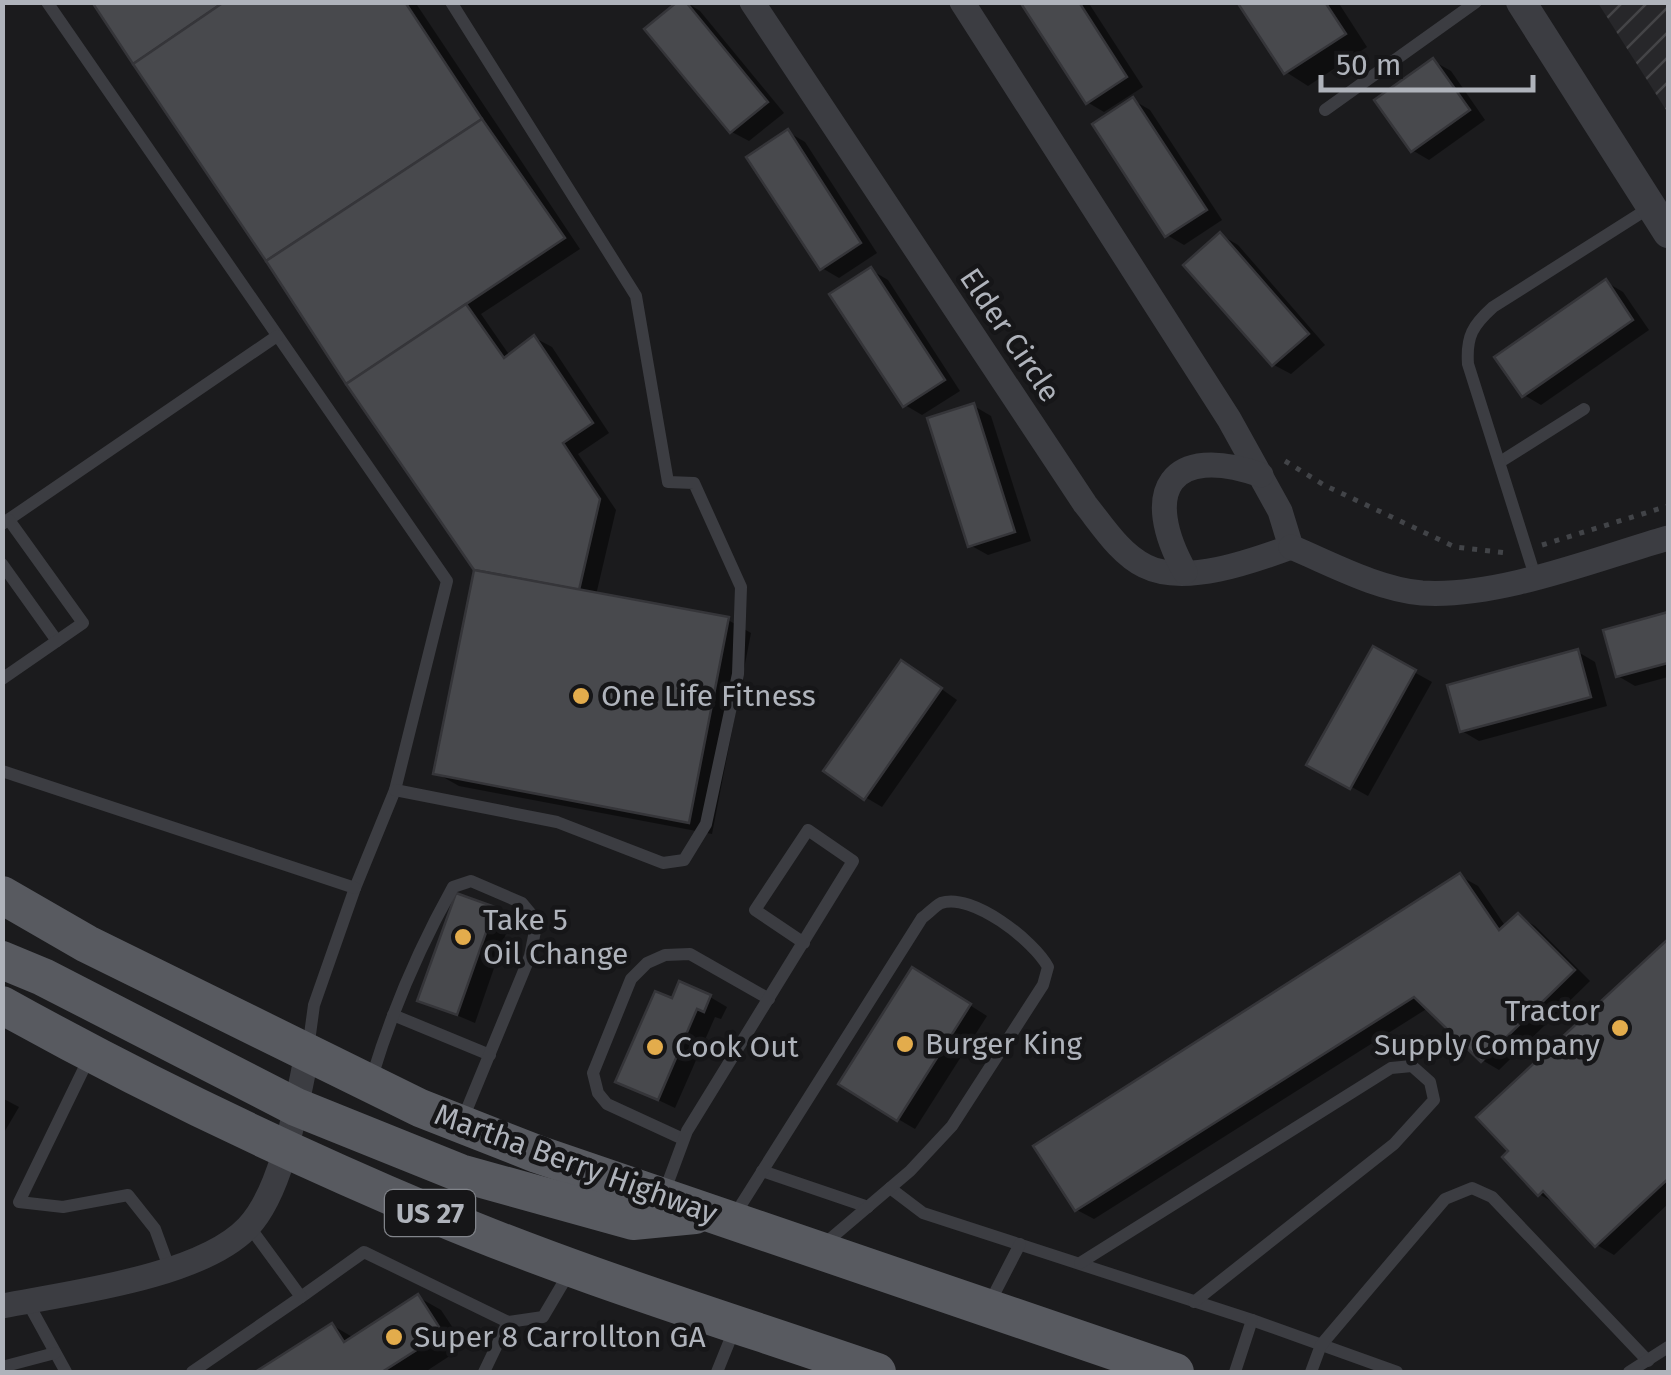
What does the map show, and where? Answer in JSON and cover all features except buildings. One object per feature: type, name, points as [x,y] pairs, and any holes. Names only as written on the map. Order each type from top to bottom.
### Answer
[{"type":"main road","name":"Martha Berry Highway","points":[[2,894],[86,944],[307,1054],[461,1124],[537,1154],[1175,1372]]},
{"type":"main road","points":[[2,960],[43,977],[296,1107],[460,1173],[633,1221],[721,1217]]},
{"type":"main road","name":"US 27","points":[[3,1006],[285,1150],[434,1214],[877,1372]]},
{"type":"street","name":"Elder Circle","points":[[752,2],[1084,504],[1124,552],[1146,567],[1185,572],[1233,567],[1291,547]]},
{"type":"street","points":[[962,2],[1262,474],[1291,547],[1371,581],[1418,592],[1467,592],[1668,538]]},
{"type":"street","points":[[1521,2],[1668,234]]},
{"type":"street","points":[[1185,572],[1164,526],[1162,507],[1166,492],[1178,476],[1192,467],[1216,462],[1262,474]]},
{"type":"street","points":[[15,1304],[170,1270],[221,1247],[249,1226],[285,1150],[307,1054]]},
{"type":"lane","points":[[47,2],[447,581],[395,790],[314,1005],[307,1054]]},
{"type":"lane","points":[[395,790],[557,822],[663,864],[684,860],[706,824],[738,674],[741,587],[694,483],[668,482],[636,296],[452,2]]},
{"type":"lane","points":[[1325,110],[1476,2]]},
{"type":"lane","points":[[1535,576],[1468,364],[1466,342],[1474,324],[1494,307],[1652,207]]},
{"type":"lane","points":[[2,679],[83,623],[6,522],[278,336]]},
{"type":"lane","points":[[1500,462],[1584,408]]},
{"type":"lane","points":[[3,564],[57,641]]},
{"type":"lane","points":[[2,771],[355,888]]},
{"type":"lane","points":[[663,1197],[683,1139],[804,944],[853,861],[808,830],[756,910],[804,944]]},
{"type":"lane","points":[[370,1082],[422,941],[452,887],[471,881],[522,903],[537,921],[530,956],[461,1124]]},
{"type":"lane","points":[[721,1217],[762,1171],[922,918],[940,904],[959,901],[1012,928],[1040,952],[1048,966],[1043,985],[952,1126],[890,1188],[818,1250]]},
{"type":"lane","points":[[683,1139],[607,1104],[598,1093],[593,1073],[631,978],[647,963],[665,955],[690,954],[770,998]]},
{"type":"lane","points":[[392,1015],[490,1055]]},
{"type":"lane","points":[[92,1054],[19,1202],[63,1207],[128,1195],[155,1229],[170,1270]]},
{"type":"lane","points":[[1080,1263],[1391,1068],[1412,1066],[1430,1082],[1434,1100],[1394,1144],[1194,1302]]},
{"type":"lane","points":[[762,1171],[868,1207]]},
{"type":"lane","points":[[890,1188],[923,1213],[1398,1372]]},
{"type":"lane","points":[[1311,1372],[1321,1345],[1445,1199],[1472,1188],[1492,1198],[1648,1360]]},
{"type":"lane","points":[[249,1226],[301,1297]]},
{"type":"lane","points":[[986,1308],[1020,1244]]},
{"type":"lane","points":[[192,1372],[364,1252],[508,1322],[543,1316],[573,1266]]},
{"type":"lane","points":[[15,1304],[55,1352],[66,1372]]},
{"type":"lane","points":[[1234,1372],[1252,1320]]},
{"type":"lane","points":[[484,1372],[508,1322]]},
{"type":"lane","points":[[716,1372],[737,1324]]},
{"type":"lane","points":[[1630,1372],[1668,1347]]},
{"type":"lane","points":[[2,1367],[55,1352]]},
{"type":"path","points":[[1279,454],[1324,485],[1455,547],[1500,554],[1668,506]]},
{"type":"shaded area","points":[[1598,3],[1668,3],[1668,113]]},
{"type":"place","name":"One Life Fitness","points":[[581,696]]},
{"type":"place","name":"Take 5 Oil Change","points":[[463,937]]},
{"type":"place","name":"Tractor Supply Company","points":[[1620,1028]]},
{"type":"place","name":"Burger King","points":[[905,1044]]},
{"type":"place","name":"Cook Out","points":[[655,1047]]},
{"type":"place","name":"Super 8 Carrollton GA","points":[[394,1337]]}]
